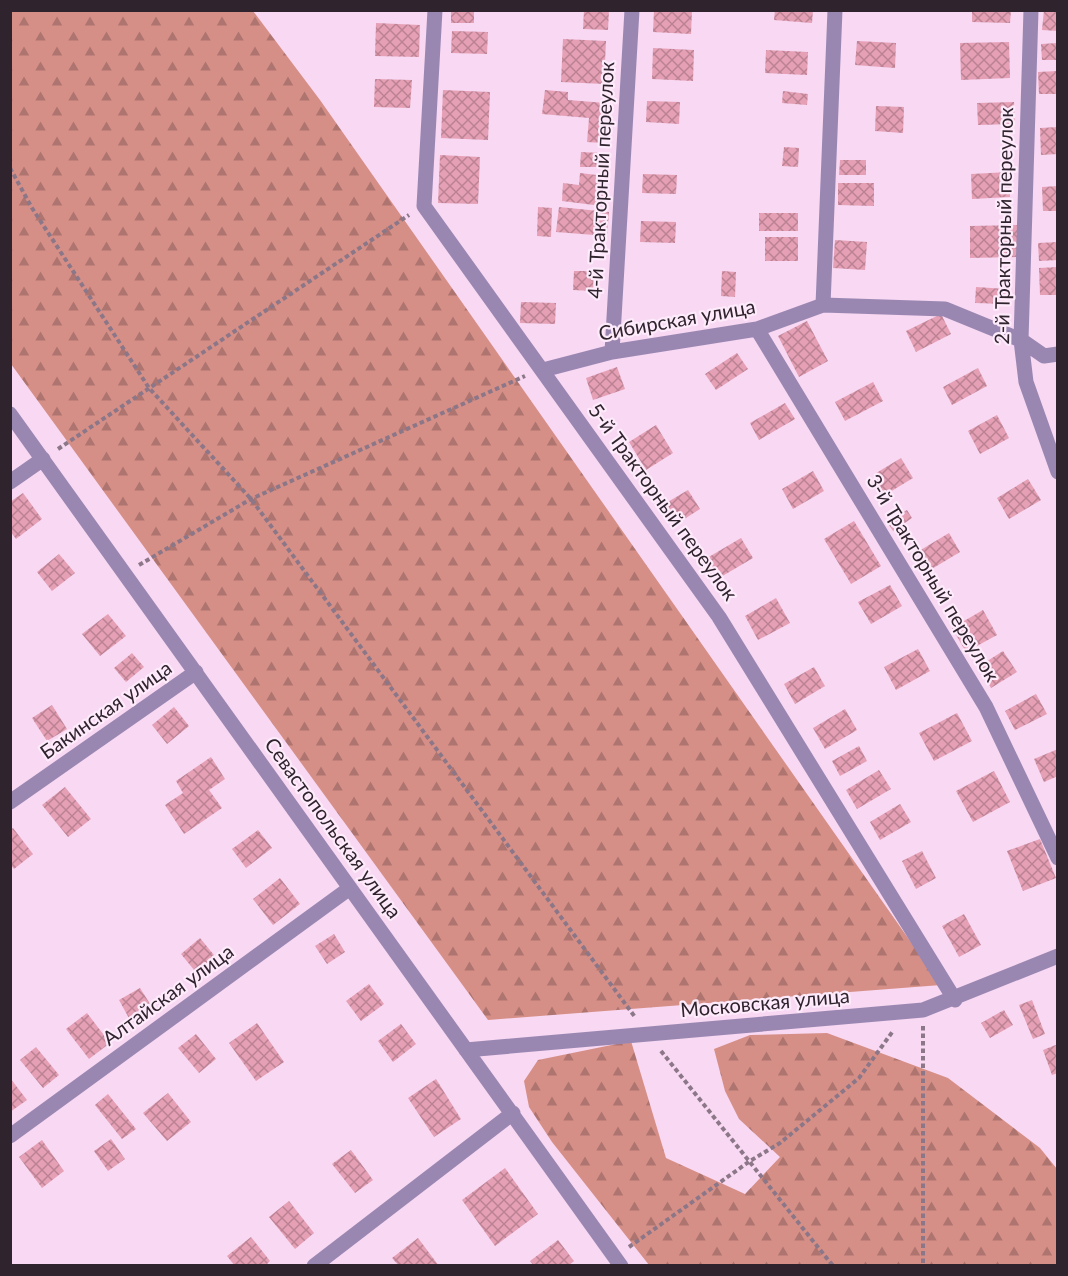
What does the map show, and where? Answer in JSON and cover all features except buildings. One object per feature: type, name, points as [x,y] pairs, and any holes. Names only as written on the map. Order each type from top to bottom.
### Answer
[{"type":"street","points":[[424,206],[435,10]]},
{"type":"street","name":"4-й Тракторный переулок","points":[[612,352],[632,10]]},
{"type":"street","points":[[823,305],[835,10]]},
{"type":"street","name":"2-й Тракторный переулок","points":[[1031,10],[1021,340],[1026,382],[1058,472]]},
{"type":"street","name":"5-й Тракторный переулок","points":[[424,206],[719,617],[955,1000]]},
{"type":"street","name":"Сибирская улица","points":[[543,370],[612,352],[757,329],[823,305],[945,309],[1021,340],[1044,356],[1058,354]]},
{"type":"street","name":"3-й Тракторный переулок","points":[[757,329],[986,707],[1058,858]]},
{"type":"street","name":"Севастопольская улица","points":[[10,414],[618,1261]]},
{"type":"street","points":[[10,482],[43,459]]},
{"type":"street","name":"Бакинская улица","points":[[10,802],[196,672]]},
{"type":"street","name":"Алтайская улица","points":[[10,1136],[350,888]]},
{"type":"street","name":"Московская улица","points":[[466,1050],[923,1010],[955,1000],[1058,956]]},
{"type":"street","points":[[314,1266],[513,1113]]},
{"type":"path","points":[[10,168],[32,208],[148,388],[251,499],[648,1034],[833,1266]]},
{"type":"path","points":[[43,459],[424,206]]},
{"type":"path","points":[[125,574],[251,499],[543,370]]},
{"type":"path","points":[[923,1010],[923,1266]]},
{"type":"path","points":[[618,1261],[750,1161],[780,1143],[859,1078],[891,1034],[903,1012]]},
{"type":"green space","points":[[10,11],[253,11],[320,100],[941,985],[488,1020],[11,364]]},
{"type":"green space","points":[[827,1033],[948,1078],[1040,1148],[1057,1169],[1057,1265],[649,1265],[552,1142],[529,1107],[524,1081],[538,1060],[631,1041],[666,1158],[745,1194],[780,1157],[739,1119],[725,1091],[714,1049],[750,1035]]}]
